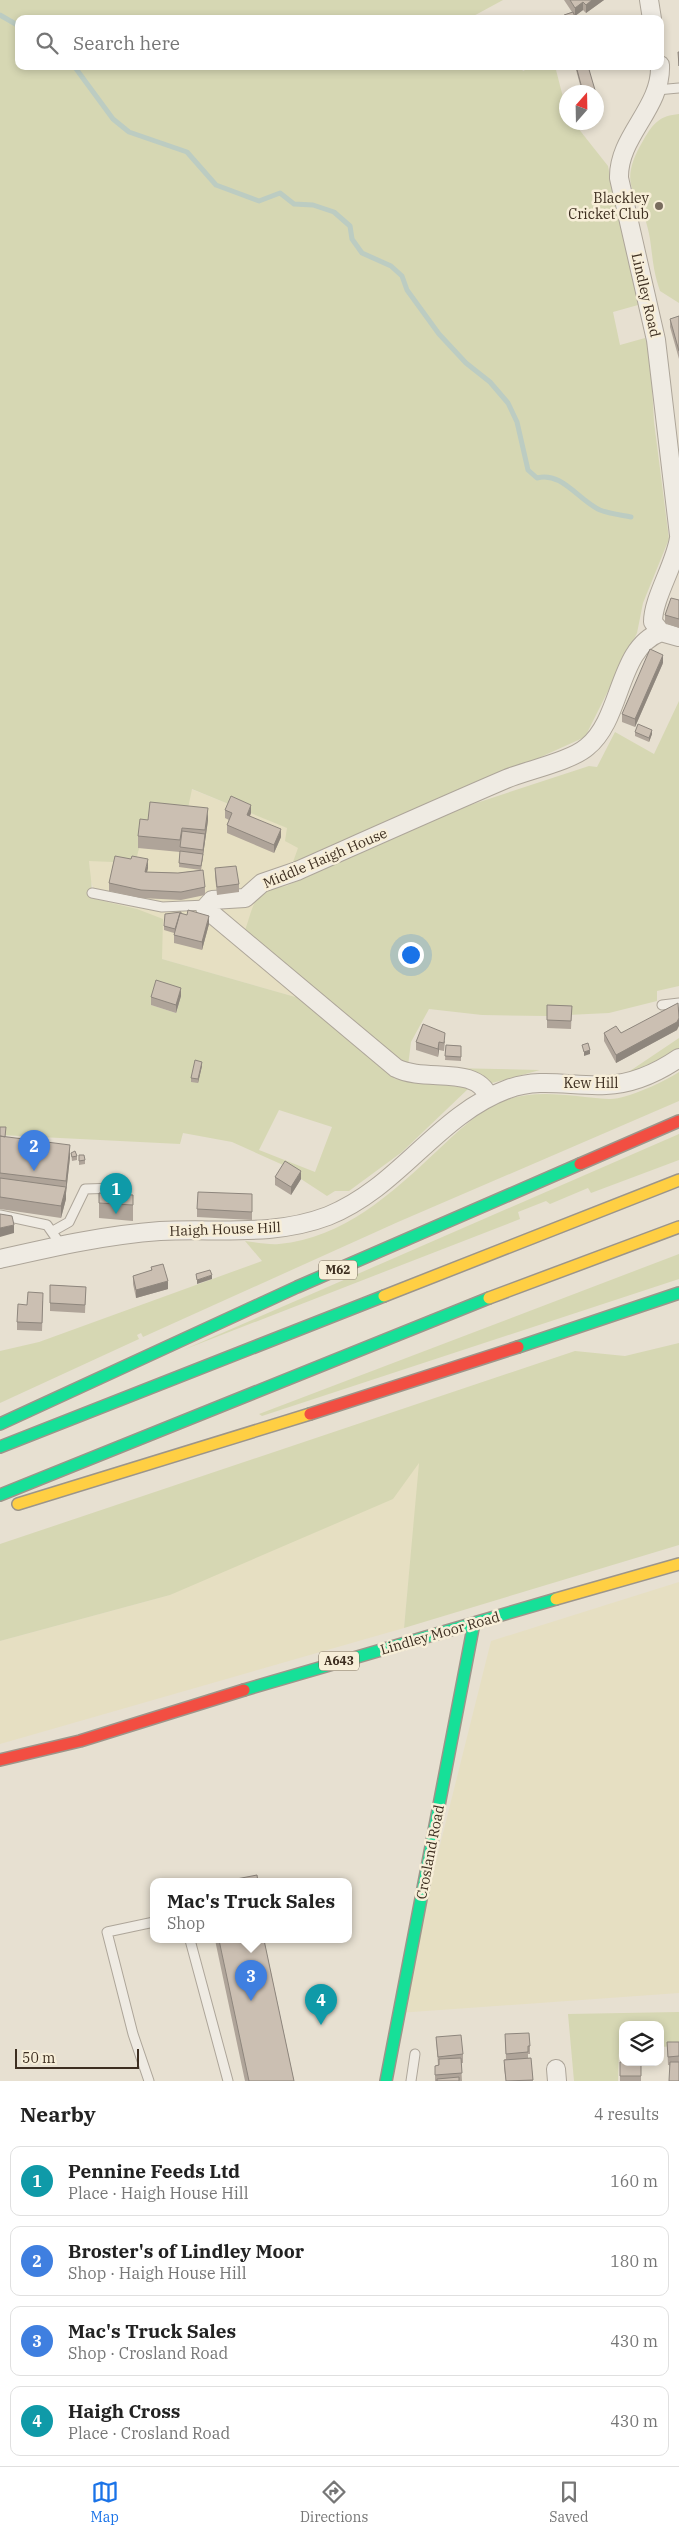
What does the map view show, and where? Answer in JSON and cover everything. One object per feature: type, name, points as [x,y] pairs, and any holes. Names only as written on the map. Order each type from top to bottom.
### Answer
[{"type":"main road","name":"M62","points":[[0,1424],[297,1288],[679,1120]]},
{"type":"main road","points":[[0,1447],[679,1180]]},
{"type":"main road","points":[[0,1494],[458,1310],[679,1227]]},
{"type":"main road","points":[[9,1507],[373,1395],[679,1294]]},
{"type":"main road","name":"Lindley Moor Road","points":[[0,1760],[80,1741],[352,1657],[679,1564]]},
{"type":"main road","name":"Crosland Road","points":[[386,2081],[474,1623]]},
{"type":"street","points":[[649,0],[651,15]]},
{"type":"street","name":"Lindley Road","points":[[659,70],[657,90],[622,154],[619,178],[656,340],[679,537],[674,558],[654,612],[654,622],[661,632]]},
{"type":"street","points":[[661,632],[679,636]]},
{"type":"street","name":"Middle Haigh House","points":[[206,905],[212,900],[245,898],[262,883],[297,872],[522,773],[581,752],[602,730],[638,649],[649,636],[661,632]]},
{"type":"street","points":[[206,905],[205,908],[396,1068],[407,1073],[470,1078],[482,1085],[489,1097]]},
{"type":"street","name":"Kew Hill","points":[[527,1084],[564,1082],[605,1085],[623,1083],[651,1074],[679,1058]]},
{"type":"street","name":"Haigh House Hill","points":[[0,1259],[57,1238],[154,1232],[276,1230],[315,1220],[346,1208],[375,1190],[459,1116],[489,1097],[527,1084]]},
{"type":"lane","points":[[657,90],[679,88]]},
{"type":"lane","points":[[92,892],[155,906],[206,905]]},
{"type":"lane","points":[[662,1005],[679,1003]]},
{"type":"lane","points":[[0,1215],[39,1222],[57,1238],[69,1222],[85,1188],[118,1188]]},
{"type":"lane","points":[[149,2081],[132,2034],[107,1932],[150,1923]]},
{"type":"lane","points":[[191,1943],[228,2081]]},
{"type":"lane","points":[[411,2081],[415,2054]]},
{"type":"shaded area","points":[[191,789],[288,828],[298,848],[307,876],[286,886],[275,887],[306,1000],[162,959],[137,909],[91,898],[93,887],[90,879],[89,860],[136,863],[140,831],[186,818]]},
{"type":"shaded area","points":[[420,1462],[404,1628],[0,1744],[0,1641],[170,1595]]},
{"type":"shaded area","points":[[679,1582],[679,1993],[398,2013],[491,1641]]},
{"type":"green space","points":[[0,0],[503,0],[475,15],[15,15],[15,70],[556,70],[560,85],[559,130],[580,130],[608,166],[617,212],[639,286],[637,294],[638,305],[613,312],[620,345],[645,338],[650,351],[654,422],[669,539],[643,603],[637,633],[585,737],[302,865],[293,862],[298,848],[285,841],[287,828],[192,789],[186,818],[158,828],[146,836],[138,851],[136,863],[89,861],[92,884],[91,898],[137,909],[163,919],[162,959],[306,1000],[395,1079],[469,1088],[402,1152],[349,1191],[335,1191],[327,1196],[301,1179],[292,1169],[232,1142],[183,1133],[180,1144],[0,1135]],"holes":[[[181,996],[176,1013],[151,1005]],[[279,1110],[332,1127],[315,1172],[259,1150]]]},
{"type":"green space","name":"Blackley Cricket Club","points":[[679,114],[679,303],[660,291],[646,223],[630,181],[635,156],[651,128],[662,118]]},
{"type":"green space","points":[[679,701],[679,986],[657,991],[657,1001],[609,1013],[547,1016],[482,1015],[429,1009],[411,1042],[408,1066],[397,1062],[244,933],[256,900],[266,891],[286,886],[461,808],[589,766],[597,767],[615,732],[654,754]]},
{"type":"green space","points":[[679,1038],[679,1049],[666,1058],[624,1075]]},
{"type":"green space","points":[[449,1068],[540,1070],[492,1083]]},
{"type":"green space","points":[[679,1072],[679,1101],[398,1222],[143,1337],[141,1333],[137,1335],[139,1339],[0,1403],[0,1351],[39,1342],[262,1261],[245,1241],[279,1244],[303,1240],[325,1233],[346,1223],[385,1197],[467,1123],[492,1106],[514,1097],[541,1094],[616,1098],[645,1089]]},
{"type":"green space","points":[[679,1134],[679,1160],[591,1193],[588,1188],[550,1204],[546,1201],[518,1212],[520,1219],[183,1350]]},
{"type":"green space","points":[[679,1254],[679,1279],[262,1416],[259,1414]]},
{"type":"green space","points":[[679,1343],[679,1545],[404,1628],[419,1463],[393,1499],[170,1595],[0,1641],[0,1544],[575,1351],[625,1356]]},
{"type":"green space","points":[[679,2012],[679,2046],[664,2047],[664,2021],[619,2021],[618,2081],[574,2081],[568,2014]]},
{"type":"building","points":[[570,0],[592,0],[586,5],[583,2],[575,8]]},
{"type":"building","points":[[577,70],[589,70],[594,85],[581,85]]},
{"type":"building","points":[[679,316],[679,351],[670,319]]},
{"type":"building","points":[[671,598],[679,600],[679,619],[665,615]]},
{"type":"building","points":[[650,649],[663,655],[635,719],[622,714]]},
{"type":"building","points":[[638,724],[652,730],[649,738],[635,732]]},
{"type":"building","points":[[231,796],[251,805],[247,815],[281,829],[274,845],[227,825],[232,813],[225,810]]},
{"type":"building","points":[[150,802],[208,808],[205,830],[182,828],[180,840],[138,836],[140,819],[148,820]]},
{"type":"building","points":[[182,831],[205,834],[203,850],[180,847]]},
{"type":"building","points":[[180,851],[203,854],[201,866],[179,863]]},
{"type":"building","points":[[115,856],[131,859],[132,856],[148,859],[145,872],[178,873],[203,870],[205,887],[181,892],[141,890],[109,883]]},
{"type":"building","points":[[236,866],[239,884],[217,887],[215,868]]},
{"type":"building","points":[[188,910],[209,916],[202,942],[174,935],[180,913],[187,915]]},
{"type":"building","points":[[181,912],[175,929],[164,926],[165,914]]},
{"type":"building","points":[[156,980],[181,988],[176,1005],[151,997]]},
{"type":"building","points":[[678,1003],[679,1018],[677,1022],[616,1055],[604,1033],[616,1026],[621,1033]]},
{"type":"building","points":[[547,1005],[572,1006],[571,1021],[547,1020]]},
{"type":"building","points":[[423,1024],[445,1033],[444,1043],[439,1042],[438,1049],[416,1042]]},
{"type":"building","points":[[588,1043],[590,1050],[584,1052],[582,1045]]},
{"type":"building","points":[[446,1045],[461,1046],[461,1057],[445,1056]]},
{"type":"building","points":[[195,1060],[202,1062],[198,1079],[191,1078]]},
{"type":"building","points":[[0,1127],[6,1127],[5,1137],[0,1136]]},
{"type":"building","points":[[0,1136],[70,1145],[66,1181],[0,1173]]},
{"type":"building","points":[[75,1151],[77,1156],[72,1157],[71,1153]]},
{"type":"building","points":[[79,1155],[84,1155],[85,1160],[79,1161]]},
{"type":"building","points":[[285,1161],[301,1171],[291,1187],[275,1177]]},
{"type":"building","points":[[0,1178],[66,1187],[61,1206],[0,1197]]},
{"type":"building","points":[[198,1192],[252,1194],[252,1212],[197,1209]]},
{"type":"building","points":[[99,1193],[133,1195],[133,1205],[99,1203]]},
{"type":"building","points":[[0,1214],[12,1216],[14,1225],[0,1228]]},
{"type":"building","points":[[163,1264],[168,1281],[136,1290],[133,1276],[152,1270],[151,1267]]},
{"type":"building","points":[[210,1270],[212,1275],[197,1280],[196,1274]]},
{"type":"building","points":[[50,1285],[86,1287],[85,1305],[50,1303]]},
{"type":"building","points":[[28,1292],[43,1293],[42,1323],[17,1322],[18,1304],[27,1305]]},
{"type":"building","points":[[257,1875],[257,1878],[242,1878]]},
{"type":"building","points":[[220,1943],[265,1943],[294,2081],[249,2081]]},
{"type":"building","points":[[529,2033],[530,2046],[528,2046],[528,2052],[506,2054],[505,2034]]},
{"type":"building","points":[[461,2035],[463,2054],[438,2057],[436,2037]]},
{"type":"building","points":[[667,2042],[679,2042],[679,2056],[668,2057]]},
{"type":"building","points":[[461,2058],[462,2073],[435,2075],[435,2066],[439,2065],[439,2059]]},
{"type":"building","points":[[531,2058],[533,2080],[506,2081],[504,2060]]},
{"type":"building","points":[[670,2062],[679,2062],[679,2081],[669,2081]]},
{"type":"building","points":[[620,2066],[641,2066],[641,2076],[620,2076]]},
{"type":"building","points":[[459,2077],[459,2081],[437,2081],[437,2079]]},
{"type":"waterway","points":[[0,15],[15,24]]},
{"type":"waterway","points":[[77,70],[113,119],[129,132],[187,152],[216,185],[259,201],[280,193],[294,204],[313,205],[334,212],[350,226],[352,239],[362,253],[391,266],[402,276],[407,290],[439,334],[466,363],[490,382],[508,403],[517,422],[528,470],[537,478],[546,477],[562,483],[600,510],[631,517]]},
{"type":"traffic: fast","points":[[0,1424],[297,1287],[580,1164]]},
{"type":"traffic: fast","points":[[518,1347],[679,1293]]},
{"type":"traffic: fast","points":[[0,1447],[384,1296]]},
{"type":"traffic: fast","points":[[0,1495],[489,1298]]},
{"type":"traffic: fast","points":[[244,1690],[556,1599]]},
{"type":"traffic: fast","points":[[386,2081],[474,1623]]},
{"type":"traffic: slow","points":[[384,1296],[679,1180]]},
{"type":"traffic: slow","points":[[489,1298],[679,1227]]},
{"type":"traffic: slow","points":[[18,1504],[310,1414]]},
{"type":"traffic: slow","points":[[556,1599],[679,1564]]},
{"type":"traffic: jam","points":[[580,1164],[679,1121]]},
{"type":"traffic: jam","points":[[310,1414],[518,1347]]},
{"type":"traffic: jam","points":[[0,1760],[80,1741],[244,1690]]},
{"type":"place","name":"Blackley Cricket Club","points":[[659,206]]},
{"type":"place","name":"Broster's of Lindley Moor","points":[[34,1171]]},
{"type":"place","name":"Pennine Feeds Ltd","points":[[116,1214]]},
{"type":"place","name":"Mac's Truck Sales","points":[[251,2001]]},
{"type":"place","name":"Haigh Cross","points":[[321,2025]]}]
